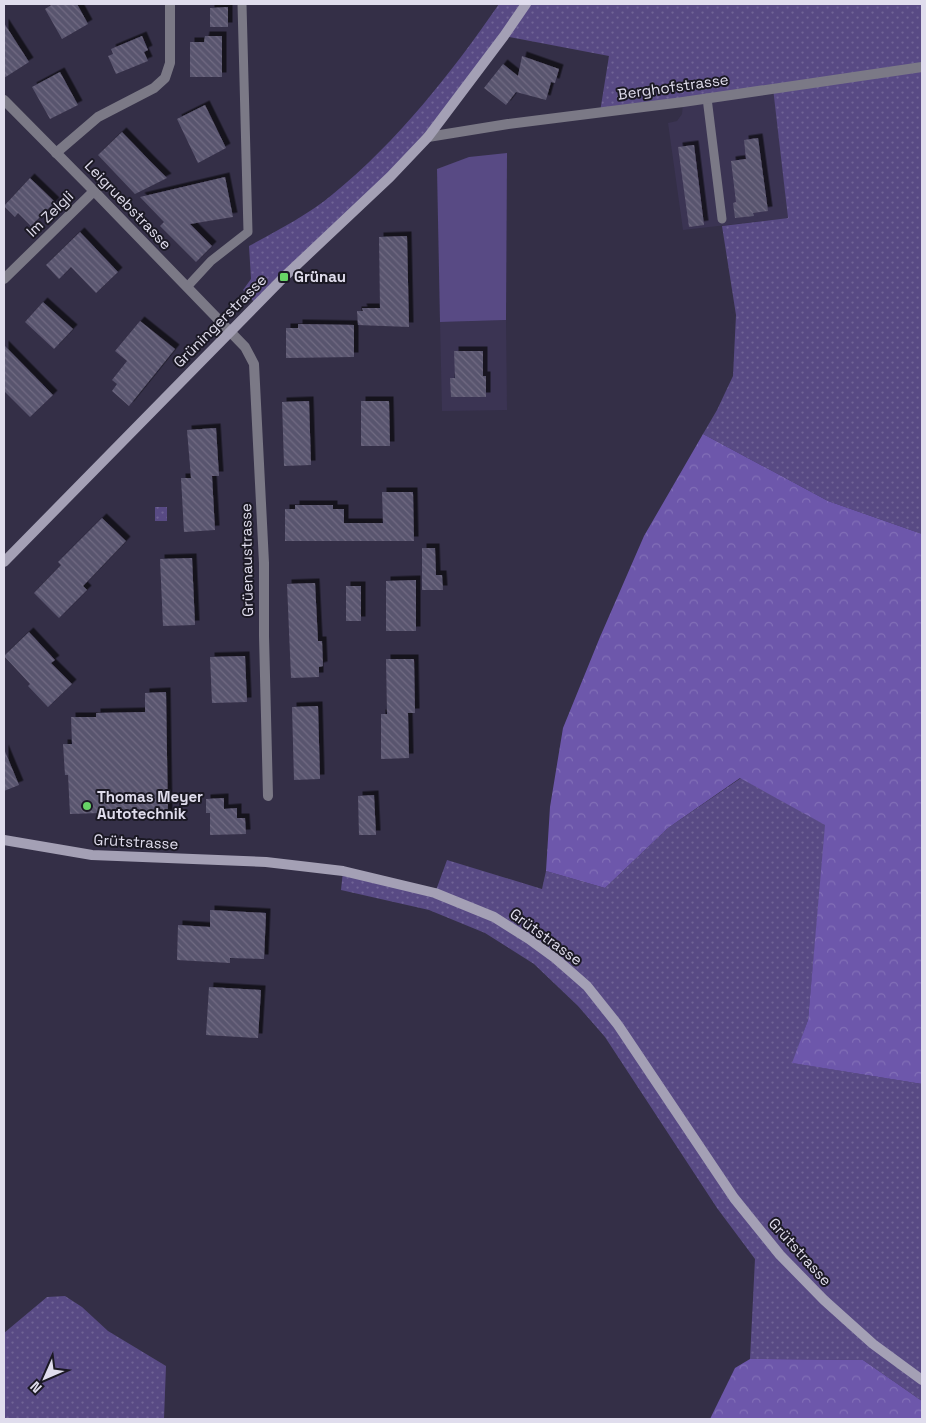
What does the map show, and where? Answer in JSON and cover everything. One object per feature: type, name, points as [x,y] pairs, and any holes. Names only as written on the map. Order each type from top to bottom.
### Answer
[{"type":"main road","name":"Grüningerstrasse","points":[[4,562],[284,276],[390,177],[428,137],[526,4]]},
{"type":"main road","name":"Grütstrasse","points":[[4,840],[92,855],[266,862],[343,871],[435,893],[494,918],[528,938],[556,958],[587,986],[618,1025],[734,1198],[780,1255],[824,1300],[873,1344],[922,1380]]},
{"type":"street","points":[[56,153],[98,117],[154,88],[165,78],[170,63],[170,4]]},
{"type":"street","name":"Berghofstrasse","points":[[428,137],[508,124],[922,67]]},
{"type":"street","name":"Leigruebstrasse","points":[[4,100],[230,332]]},
{"type":"street","name":"Im Zelgli","points":[[4,278],[94,191]]},
{"type":"street","name":"Grüenaustrasse","points":[[230,332],[245,347],[254,364],[264,563],[268,796]]},
{"type":"lane","points":[[188,287],[211,261],[248,232],[242,4]]},
{"type":"lane","points":[[707,98],[722,219]]},
{"type":"shaded area","points":[[499,4],[922,4],[922,534],[828,501],[703,434],[733,376],[736,315],[722,226],[788,218],[773,88],[600,112],[609,56],[504,36],[428,137],[257,305],[243,290],[251,279],[249,246],[313,209],[357,174],[423,105],[463,55]]},
{"type":"shaded area","points":[[774,88],[788,218],[683,230],[668,123],[677,121],[682,114],[683,102]]},
{"type":"shaded area","points":[[507,153],[506,320],[440,322],[437,169],[469,157]]},
{"type":"shaded area","points":[[506,320],[507,410],[442,411],[440,322]]},
{"type":"shaded area","points":[[155,507],[167,507],[167,521],[155,521]]},
{"type":"shaded area","points":[[741,778],[826,825],[808,1020],[793,1063],[922,1084],[922,1401],[863,1360],[750,1359],[755,1259],[717,1208],[605,1037],[578,1006],[534,964],[485,933],[429,910],[341,890],[343,871],[435,893],[447,860],[542,889],[546,871],[605,888],[668,828]]},
{"type":"shaded area","points":[[65,1296],[82,1307],[108,1331],[166,1366],[164,1419],[4,1419],[4,1333],[47,1297]]},
{"type":"green space","points":[[703,434],[828,501],[922,534],[922,1084],[792,1063],[808,1020],[825,825],[740,778],[668,828],[605,888],[546,871],[550,807],[563,728],[644,536]]},
{"type":"green space","points":[[750,1359],[863,1360],[922,1401],[922,1419],[710,1419],[735,1368]]},
{"type":"building","points":[[53,4],[77,4],[88,24],[62,39],[45,9]]},
{"type":"building","points":[[228,7],[228,27],[210,27],[210,8]]},
{"type":"building","points":[[4,23],[29,62],[4,78]]},
{"type":"building","points":[[142,36],[148,50],[144,52],[148,61],[116,74],[108,56],[113,54],[111,49]]},
{"type":"building","points":[[205,36],[222,36],[222,77],[190,77],[190,42],[204,42]]},
{"type":"building","points":[[522,56],[559,69],[555,83],[551,82],[546,100],[516,92],[506,105],[484,88],[503,64],[518,76]]},
{"type":"building","points":[[60,72],[78,105],[50,119],[32,87]]},
{"type":"building","points":[[205,105],[226,148],[198,163],[177,119]]},
{"type":"building","points":[[122,132],[167,178],[135,194],[98,155]]},
{"type":"building","points":[[758,138],[768,211],[753,213],[754,216],[735,218],[733,203],[736,202],[731,161],[746,159],[744,140]]},
{"type":"building","points":[[694,145],[704,225],[689,227],[678,147]]},
{"type":"building","points":[[225,177],[233,217],[190,224],[212,246],[196,262],[160,226],[164,222],[140,197]]},
{"type":"building","points":[[30,178],[55,202],[31,226],[18,213],[15,217],[4,206]]},
{"type":"building","points":[[80,232],[118,272],[96,293],[71,267],[59,279],[46,265]]},
{"type":"building","points":[[407,236],[409,327],[358,325],[357,311],[363,311],[362,308],[380,308],[379,237]]},
{"type":"building","points":[[43,302],[73,329],[54,349],[25,322]]},
{"type":"building","points":[[140,321],[175,349],[129,406],[112,391],[117,384],[112,380],[127,361],[115,351]]},
{"type":"building","points":[[298,324],[354,325],[354,357],[286,358],[286,328],[298,328]]},
{"type":"building","points":[[4,345],[53,395],[30,417],[4,391]]},
{"type":"building","points":[[454,351],[483,351],[483,376],[486,376],[486,397],[451,397],[450,378],[455,378]]},
{"type":"building","points":[[309,401],[311,465],[284,466],[282,402]]},
{"type":"building","points":[[361,401],[389,401],[390,446],[361,446]]},
{"type":"building","points":[[216,428],[219,476],[212,476],[215,530],[184,532],[181,478],[191,478],[187,430]]},
{"type":"building","points":[[382,492],[413,492],[414,541],[285,541],[285,509],[295,509],[295,505],[333,505],[333,509],[344,509],[344,523],[383,523]]},
{"type":"building","points":[[102,518],[126,541],[83,586],[87,590],[59,618],[34,593],[61,565],[58,562]]},
{"type":"building","points":[[422,548],[435,548],[436,575],[442,575],[443,590],[422,590]]},
{"type":"building","points":[[192,558],[195,625],[163,626],[160,559]]},
{"type":"building","points":[[416,580],[416,631],[386,631],[386,581]]},
{"type":"building","points":[[315,583],[318,641],[322,641],[323,666],[319,667],[319,677],[291,678],[287,584]]},
{"type":"building","points":[[346,586],[361,586],[361,621],[346,621]]},
{"type":"building","points":[[29,632],[55,660],[51,663],[72,684],[48,707],[4,656]]},
{"type":"building","points":[[245,656],[247,702],[212,703],[210,657]]},
{"type":"building","points":[[386,659],[414,659],[415,713],[408,713],[409,758],[381,759],[381,714],[387,714]]},
{"type":"building","points":[[166,692],[168,817],[130,818],[130,812],[70,814],[68,775],[65,775],[63,744],[72,744],[71,717],[96,717],[96,713],[145,712],[145,693]]},
{"type":"building","points":[[318,706],[320,779],[294,780],[292,707]]},
{"type":"building","points":[[4,749],[19,785],[4,791]]},
{"type":"building","points":[[374,795],[376,835],[359,835],[358,796]]},
{"type":"building","points":[[224,798],[224,809],[237,808],[237,818],[245,818],[246,834],[210,835],[210,813],[206,813],[206,799]]},
{"type":"building","points":[[210,910],[266,913],[264,959],[230,958],[230,963],[177,960],[178,925],[210,927]]},
{"type":"building","points":[[209,987],[261,990],[258,1038],[206,1035]]},
{"type":"place","name":"Grünau","points":[[284,277]]},
{"type":"place","name":"Thomas Meyer Autotechnik","points":[[87,806]]}]
